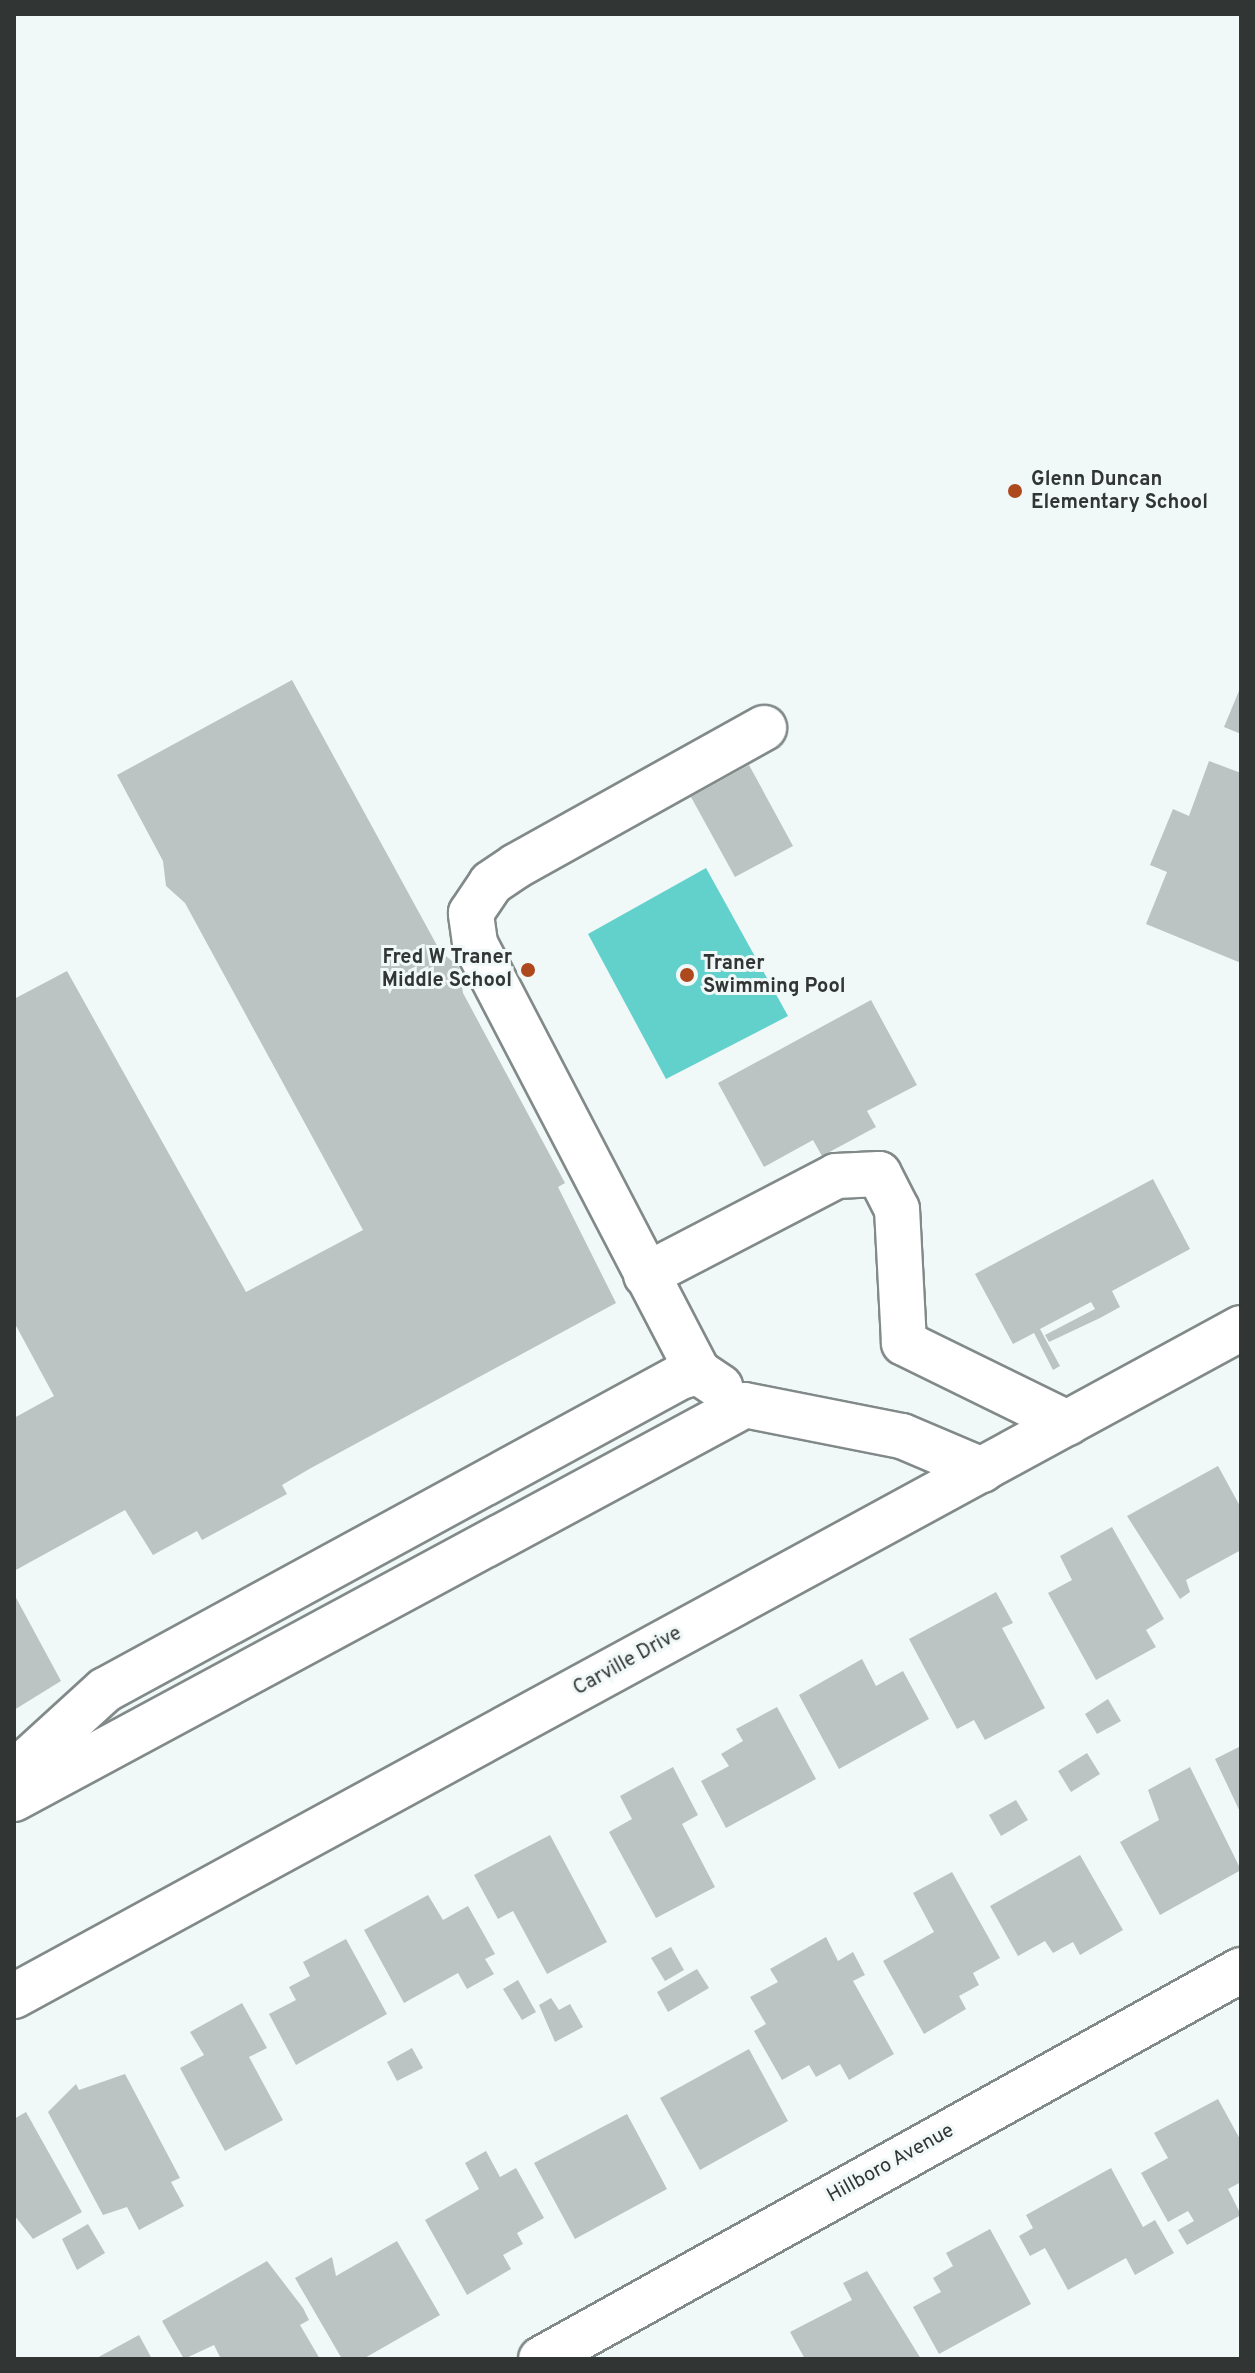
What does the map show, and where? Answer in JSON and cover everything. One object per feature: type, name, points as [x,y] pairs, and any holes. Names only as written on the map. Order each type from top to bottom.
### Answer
[{"type":"street","points":[[764,728],[516,866],[491,883],[471,913],[475,943],[698,1372],[745,1405],[902,1436],[982,1470]]},
{"type":"street","points":[[646,1275],[836,1176],[879,1174],[897,1209],[904,1343],[1067,1423]]},
{"type":"street","name":"Carville Drive","points":[[14,1996],[1241,1328]]},
{"type":"street","points":[[14,1773],[105,1690],[698,1372]]},
{"type":"street","points":[[14,1799],[745,1405]]},
{"type":"street","name":"Hillboro Avenue","points":[[541,2359],[1241,1970]]},
{"type":"water","name":"Traner Swimming Pool","points":[[706,868],[788,1016],[666,1079],[588,934]]},
{"type":"building","points":[[292,680],[440,951],[459,967],[463,993],[565,1183],[558,1187],[616,1303],[311,1468],[282,1485],[287,1494],[202,1540],[197,1531],[153,1555],[125,1510],[14,1571],[14,1418],[54,1396],[14,1322],[14,999],[67,971],[246,1292],[363,1230],[185,903],[166,886],[163,861],[117,775]]},
{"type":"building","points":[[1241,686],[1241,734],[1224,727]]},
{"type":"building","points":[[1209,761],[1241,773],[1241,963],[1146,924],[1167,872],[1150,865],[1173,809],[1189,816]]},
{"type":"building","points":[[749,765],[793,846],[735,877],[691,797]]},
{"type":"building","points":[[871,1000],[917,1085],[867,1111],[876,1127],[822,1156],[813,1140],[764,1167],[718,1083]]},
{"type":"building","points":[[1153,1179],[1190,1249],[1112,1291],[1120,1307],[1100,1318],[1049,1342],[1045,1335],[1095,1309],[1091,1302],[1040,1329],[1060,1366],[1053,1370],[1034,1333],[1013,1344],[975,1274]]},
{"type":"building","points":[[1218,1466],[1241,1508],[1241,1550],[1186,1580],[1190,1592],[1180,1599],[1127,1516]]},
{"type":"building","points":[[1112,1527],[1164,1619],[1146,1630],[1156,1647],[1096,1680],[1048,1593],[1072,1580],[1060,1556]]},
{"type":"building","points":[[996,1592],[1013,1623],[1002,1628],[1045,1708],[985,1740],[974,1720],[957,1729],[909,1639]]},
{"type":"building","points":[[14,1594],[61,1681],[14,1710]]},
{"type":"building","points":[[862,1659],[876,1686],[903,1671],[929,1719],[839,1769],[799,1695]]},
{"type":"building","points":[[1108,1699],[1121,1721],[1097,1734],[1085,1714]]},
{"type":"building","points":[[777,1707],[816,1779],[726,1828],[701,1781],[729,1766],[721,1754],[743,1741],[736,1729]]},
{"type":"building","points":[[1241,1746],[1241,1814],[1215,1759]]},
{"type":"building","points":[[1087,1753],[1100,1774],[1071,1792],[1058,1771]]},
{"type":"building","points":[[673,1767],[698,1815],[682,1824],[715,1887],[656,1918],[609,1832],[632,1819],[620,1796]]},
{"type":"building","points":[[1190,1767],[1241,1870],[1160,1915],[1120,1842],[1159,1820],[1148,1790]]},
{"type":"building","points":[[1016,1800],[1028,1820],[1001,1836],[989,1815]]},
{"type":"building","points":[[550,1835],[607,1942],[547,1974],[513,1911],[498,1919],[474,1875]]},
{"type":"building","points":[[1080,1855],[1123,1930],[1080,1955],[1073,1942],[1053,1953],[1045,1941],[1018,1956],[990,1906]]},
{"type":"building","points":[[952,1872],[1000,1958],[973,1973],[979,1985],[959,1996],[966,2009],[924,2034],[883,1961],[934,1932],[913,1893]]},
{"type":"building","points":[[428,1895],[443,1920],[468,1906],[495,1954],[485,1959],[494,1974],[467,1989],[458,1973],[404,2003],[364,1930]]},
{"type":"building","points":[[826,1937],[838,1961],[853,1952],[865,1975],[853,1981],[894,2054],[849,2080],[840,2064],[816,2077],[809,2065],[782,2080],[754,2031],[766,2024],[750,1997],[778,1982],[770,1969]]},
{"type":"building","points":[[346,1939],[387,2014],[296,2065],[269,2014],[296,2000],[289,1987],[310,1976],[303,1962]]},
{"type":"building","points":[[671,1947],[684,1970],[665,1981],[651,1958]]},
{"type":"building","points":[[697,1969],[709,1988],[668,2012],[657,1992]]},
{"type":"building","points":[[518,1980],[536,2012],[522,2020],[503,1989]]},
{"type":"building","points":[[551,1998],[559,2010],[570,2004],[583,2027],[555,2042],[539,2005]]},
{"type":"building","points":[[242,2003],[267,2048],[249,2057],[283,2120],[225,2151],[180,2068],[204,2055],[190,2032]]},
{"type":"building","points":[[412,2048],[423,2068],[397,2081],[387,2062]]},
{"type":"building","points":[[749,2049],[788,2121],[700,2170],[660,2098]]},
{"type":"building","points":[[125,2074],[180,2178],[171,2182],[184,2206],[139,2230],[127,2207],[103,2215],[48,2112],[76,2084],[79,2090]]},
{"type":"building","points":[[1218,2099],[1241,2141],[1241,2182],[1228,2189],[1241,2215],[1187,2245],[1178,2230],[1194,2221],[1188,2211],[1168,2222],[1141,2173],[1168,2158],[1154,2133]]},
{"type":"building","points":[[26,2112],[82,2212],[33,2239],[14,2215],[14,2119]]},
{"type":"building","points":[[627,2114],[667,2189],[575,2239],[534,2163]]},
{"type":"building","points":[[486,2151],[500,2177],[516,2168],[544,2218],[517,2233],[523,2244],[503,2255],[511,2269],[467,2295],[425,2220],[479,2189],[465,2163]]},
{"type":"building","points":[[1111,2168],[1143,2227],[1155,2220],[1174,2253],[1135,2275],[1126,2258],[1068,2290],[1045,2248],[1030,2256],[1019,2236],[1033,2228],[1026,2215]]},
{"type":"building","points":[[88,2224],[105,2253],[77,2270],[62,2239]]},
{"type":"building","points":[[990,2229],[1031,2304],[939,2354],[913,2307],[941,2292],[933,2278],[953,2266],[946,2253]]},
{"type":"building","points":[[397,2241],[440,2315],[363,2359],[342,2359],[295,2278],[332,2257],[336,2276]]},
{"type":"building","points":[[267,2261],[303,2308],[309,2320],[300,2325],[320,2359],[221,2359],[214,2345],[184,2359],[162,2321]]},
{"type":"building","points":[[867,2271],[921,2359],[805,2359],[790,2332],[852,2300],[843,2283]]},
{"type":"building","points":[[139,2335],[152,2359],[95,2359]]},
{"type":"place","name":"Glenn Duncan Elementary School","points":[[1015,491]]},
{"type":"place","name":"Fred W Traner Middle School","points":[[528,970]]},
{"type":"place","name":"Traner Swimming Pool","points":[[687,975]]}]
